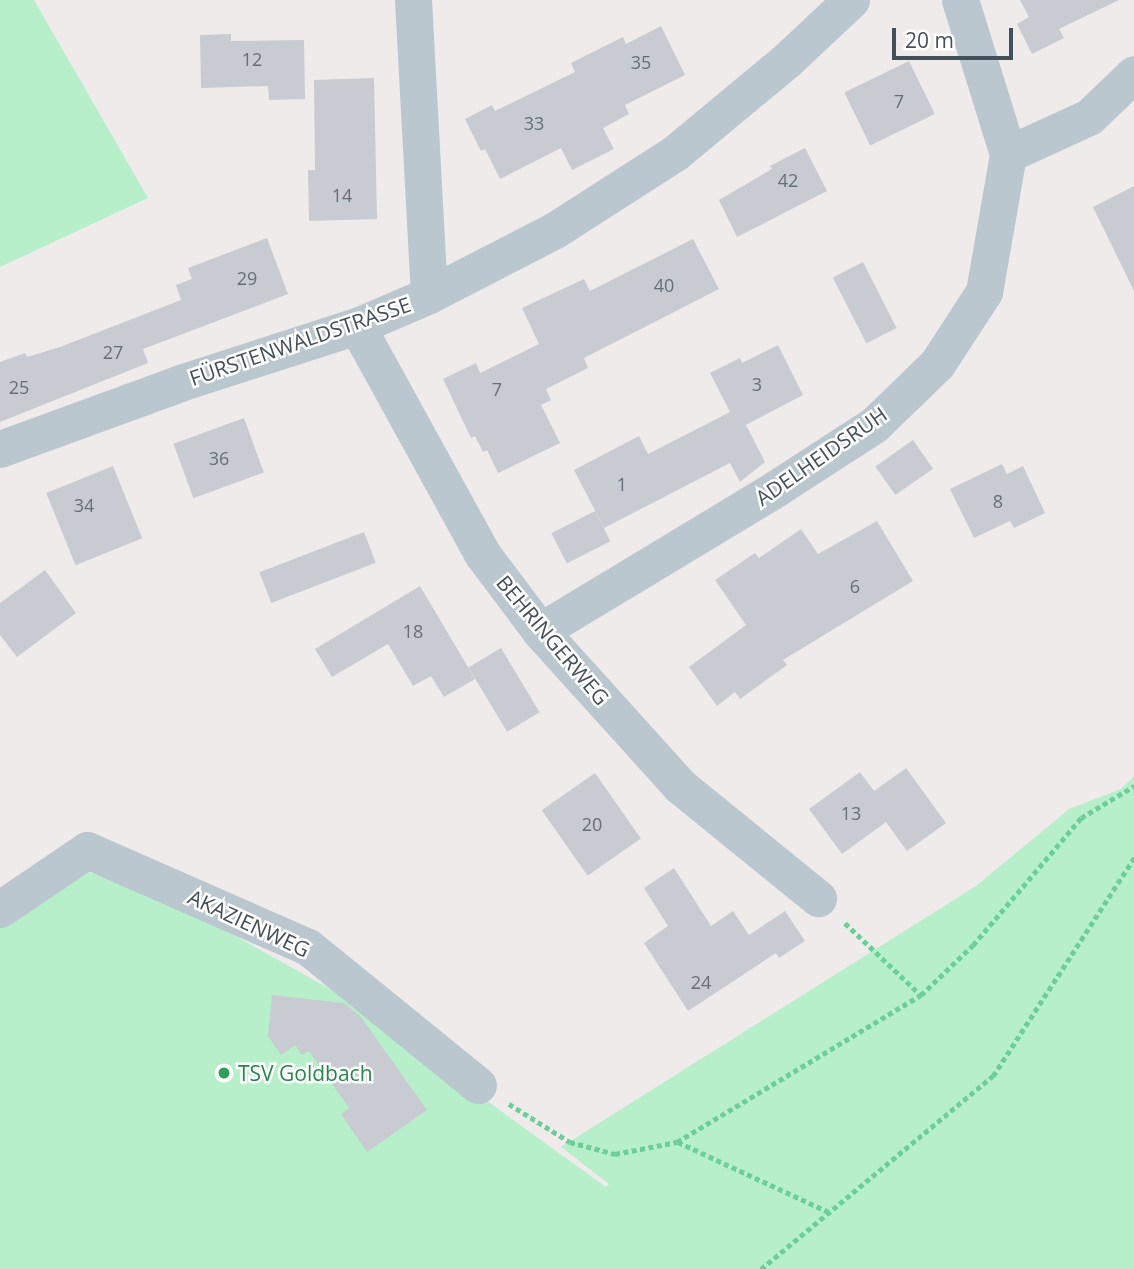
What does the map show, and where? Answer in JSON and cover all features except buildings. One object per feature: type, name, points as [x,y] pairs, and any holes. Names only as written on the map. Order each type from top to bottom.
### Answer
[{"type":"street","points":[[412,0],[429,295]]},
{"type":"street","name":"FÜRSTENWALDSTRASSE","points":[[0,449],[180,383],[357,326],[429,295],[555,230],[675,153],[787,60],[850,0]]},
{"type":"street","name":"ADELHEIDSRUH","points":[[540,631],[775,489],[874,425],[937,364],[984,292],[1008,154],[960,0]]},
{"type":"street","points":[[1008,154],[1089,117],[1134,74]]},
{"type":"street","name":"BEHRINGERWEG","points":[[357,326],[483,555],[540,631],[680,786],[818,898]]},
{"type":"street","name":"AKAZIENWEG","points":[[0,909],[87,850],[308,947],[478,1085]]},
{"type":"path","points":[[478,1085],[570,1142],[615,1154],[677,1142],[921,995],[973,945],[1081,818],[1134,786]]},
{"type":"path","points":[[761,1269],[993,1076],[1134,858]]},
{"type":"path","points":[[818,898],[921,995]]},
{"type":"path","points":[[677,1142],[829,1212]]},
{"type":"green space","points":[[0,0],[34,0],[148,198],[0,267]]},
{"type":"green space","points":[[1134,776],[1134,1269],[0,1269],[0,923],[80,869],[187,909],[339,994],[606,1187],[609,1184],[561,1147],[976,886],[1069,809],[1121,789]]},
{"type":"place","name":"TSV Goldbach","points":[[224,1073]]}]
